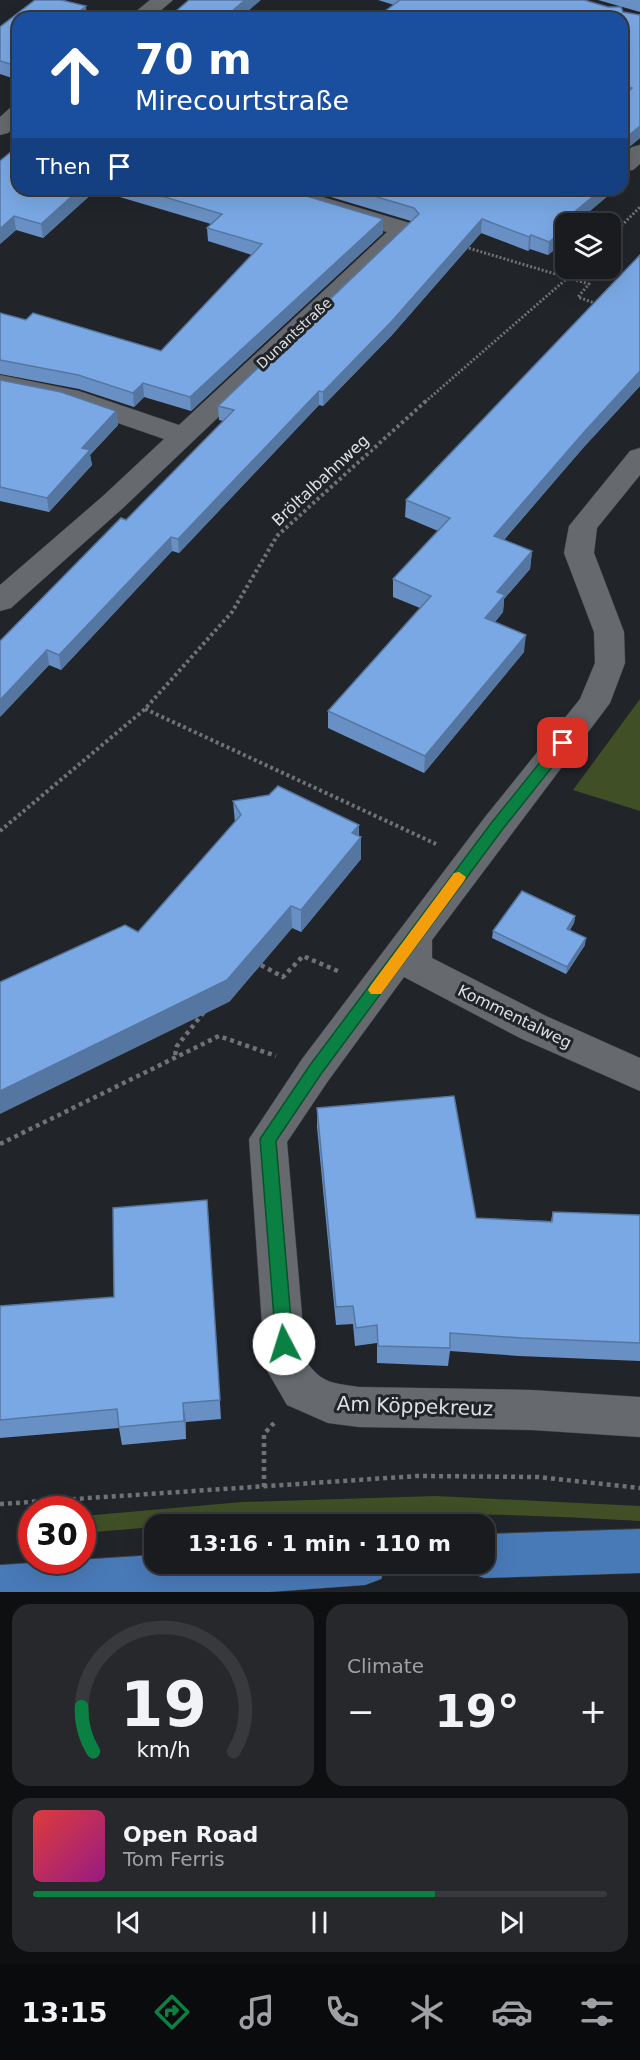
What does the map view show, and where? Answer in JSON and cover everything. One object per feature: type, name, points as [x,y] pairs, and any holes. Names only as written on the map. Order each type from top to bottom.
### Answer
[{"type":"main road","points":[[495,1556],[640,1551]]},
{"type":"main road","points":[[0,1588],[204,1574]]},
{"type":"street","points":[[147,12],[163,0]]},
{"type":"street","points":[[0,128],[12,118]]},
{"type":"street","points":[[291,195],[404,229]]},
{"type":"street","name":"Dunantstraße","points":[[0,600],[113,502],[404,229]]},
{"type":"street","points":[[0,383],[69,397],[183,436]]},
{"type":"street","name":"Am Köppekreuz","points":[[640,457],[583,526],[579,553],[609,632],[610,663],[594,703],[471,861],[315,1070],[268,1139],[286,1367],[302,1392],[328,1403],[359,1407],[532,1410],[640,1417]]},
{"type":"street","name":"Kommentalweg","points":[[414,939],[415,966],[533,1027],[640,1076]]},
{"type":"path","points":[[621,226],[640,207]]},
{"type":"path","points":[[404,229],[555,275]]},
{"type":"path","points":[[569,279],[589,284],[578,297],[599,305]]},
{"type":"path","name":"Bröltalbahnweg","points":[[0,831],[145,709],[232,612],[277,536],[403,421],[569,279]]},
{"type":"path","points":[[145,709],[471,861]]},
{"type":"path","points":[[261,965],[283,977],[303,956],[336,970],[375,991]]},
{"type":"path","points":[[175,1056],[177,1046],[207,1008],[199,1004]]},
{"type":"path","points":[[0,1144],[219,1036],[315,1070]]},
{"type":"path","points":[[264,1434],[264,1487]]},
{"type":"path","points":[[0,1504],[417,1476],[538,1477],[640,1488]]},
{"type":"green space","points":[[640,699],[640,811],[573,790]]},
{"type":"green space","points":[[436,1496],[640,1506],[640,1521],[495,1514],[144,1514],[144,1528],[96,1532],[96,1515],[242,1502]]},
{"type":"building","points":[[35,0],[61,0],[86,6],[78,12],[19,12]]},
{"type":"building","points":[[189,0],[245,0],[231,12],[175,12]]},
{"type":"building","points":[[400,0],[584,0],[608,7],[621,7],[623,12],[384,12]]},
{"type":"building","points":[[628,13],[640,15],[640,126],[628,136],[628,92],[632,88],[628,87]]},
{"type":"building","points":[[12,18],[12,63],[10,64],[0,61],[0,27]]},
{"type":"building","points":[[12,151],[12,195],[73,195],[41,224],[14,216],[0,229],[0,161]]},
{"type":"building","points":[[158,195],[303,195],[383,219],[190,397],[143,383],[133,393],[78,375],[0,360],[0,313],[26,320],[33,313],[161,351],[262,244],[207,228],[222,214]]},
{"type":"building","points":[[370,195],[595,195],[573,213],[555,213],[555,237],[549,242],[482,219],[392,321],[323,392],[319,391],[178,539],[171,537],[59,655],[47,650],[0,700],[0,641],[121,518],[126,520],[234,410],[218,406],[419,214],[414,208]]},
{"type":"building","points":[[640,255],[640,371],[494,536],[532,551],[497,592],[505,595],[485,618],[526,635],[425,756],[328,711],[431,596],[393,579],[450,518],[406,500],[617,279],[621,279],[621,275]]},
{"type":"building","points":[[0,380],[61,392],[116,411],[82,448],[90,450],[47,498],[0,487]]},
{"type":"building","points":[[278,786],[359,825],[352,833],[361,837],[301,910],[291,906],[227,980],[0,1091],[0,982],[125,925],[138,932],[241,815],[233,801],[269,795]]},
{"type":"building","points":[[522,891],[575,916],[567,929],[586,938],[567,967],[493,931]]},
{"type":"building","points":[[454,1096],[476,1218],[552,1222],[553,1212],[640,1215],[640,1343],[450,1333],[450,1348],[378,1346],[377,1325],[356,1328],[353,1306],[336,1307],[317,1108]]},
{"type":"building","points":[[207,1200],[220,1400],[183,1403],[184,1421],[119,1427],[117,1409],[0,1420],[0,1306],[114,1297],[113,1208]]},
{"type":"slow traffic","points":[[376,990],[459,877]]},
{"type":"route","points":[[284,1344],[268,1139],[315,1070],[497,826],[563,743]]}]
